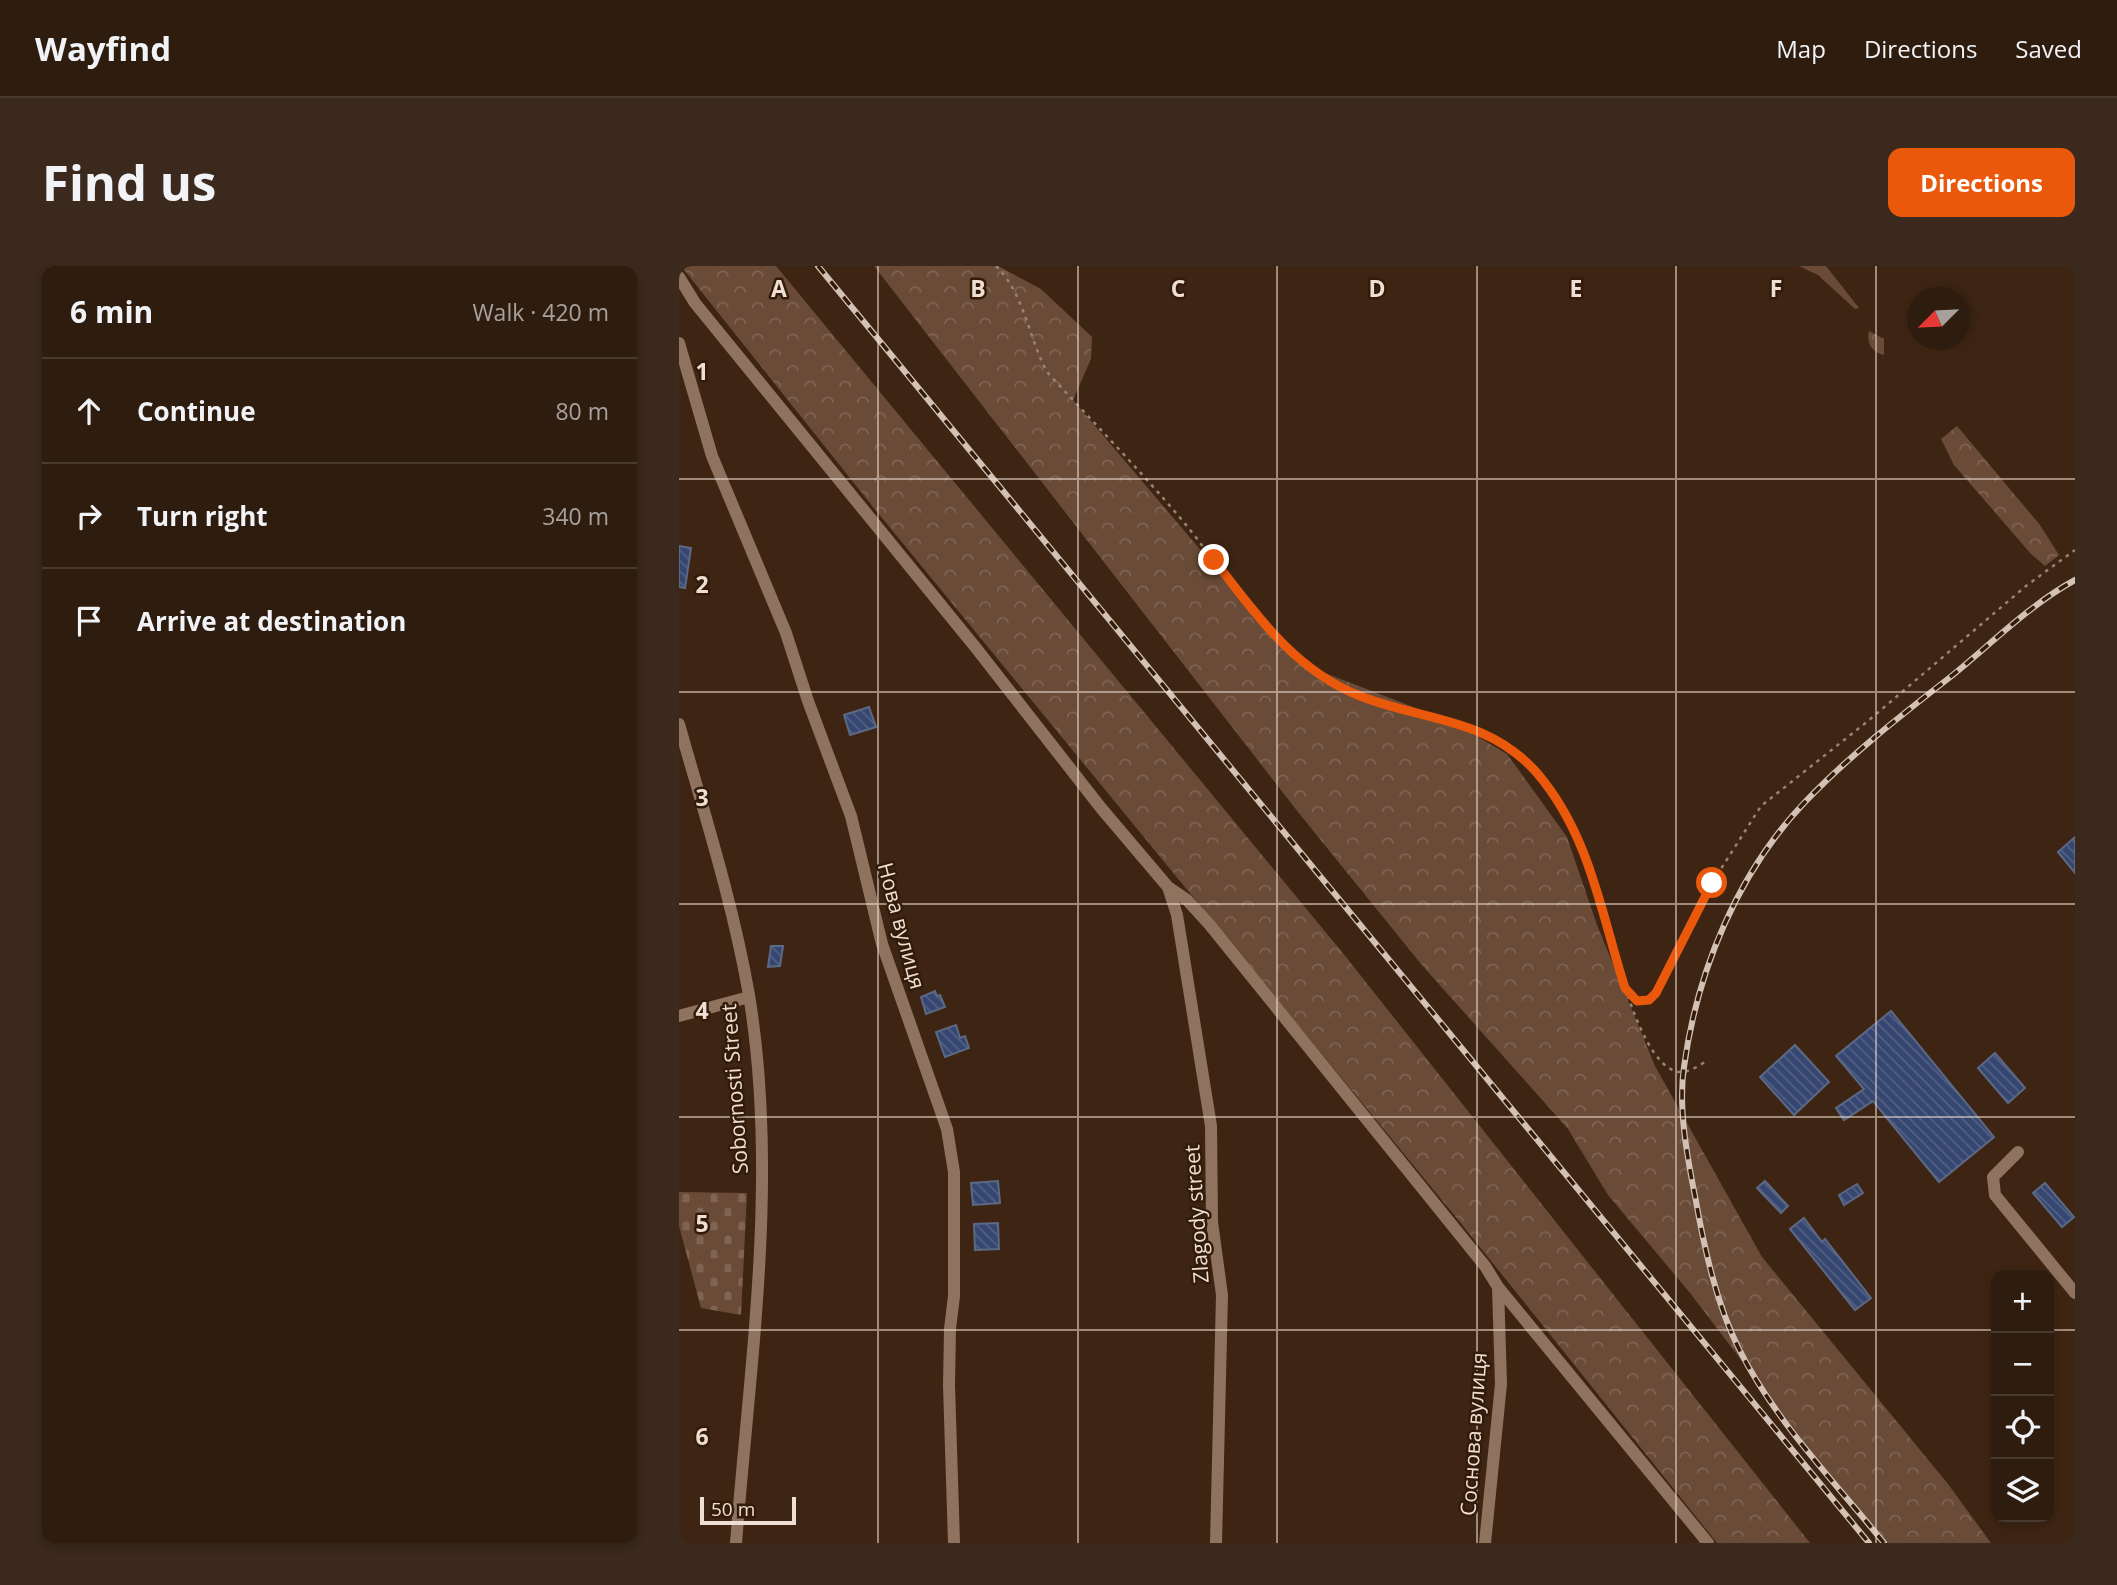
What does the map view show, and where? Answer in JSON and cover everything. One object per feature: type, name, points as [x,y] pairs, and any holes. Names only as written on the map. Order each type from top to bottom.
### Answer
[{"type":"street","points":[[679,277],[695,303],[1168,887],[1187,900],[1209,924],[1485,1266],[1497,1287],[1708,1543]]},
{"type":"street","name":"Нова вулиця","points":[[679,343],[712,456],[786,633],[851,816],[882,944],[947,1129],[954,1172],[954,1296],[950,1329],[949,1385],[954,1543]]},
{"type":"street","name":"Sobornosti Street","points":[[679,724],[736,932],[749,997],[762,1138],[759,1275],[736,1543]]},
{"type":"street","name":"Zlagody street","points":[[1168,887],[1177,915],[1211,1126],[1212,1222],[1222,1295],[1216,1543]]},
{"type":"street","points":[[679,1016],[749,997]]},
{"type":"street","points":[[2018,1152],[1993,1177],[1995,1195],[2075,1293]]},
{"type":"street","name":"Соснова вулиця","points":[[1485,1543],[1501,1384],[1497,1287]]},
{"type":"path","points":[[996,266],[1010,279],[1047,372],[1182,520],[1271,635],[1297,657],[1360,696],[1488,734],[1517,753],[1538,775],[1590,864],[1625,988],[1643,1031],[1664,1062],[1676,1071],[1683,1072],[1708,1060]]},
{"type":"path","points":[[1625,988],[1633,998],[1643,1002],[1656,993],[1712,883],[1761,807],[1868,721],[2027,586],[2075,550]]},
{"type":"green space","points":[[681,266],[776,266],[1342,952],[1810,1543],[1717,1543],[1459,1221],[873,507]]},
{"type":"green space","points":[[874,266],[998,266],[1041,289],[1092,337],[1091,359],[1073,400],[1278,641],[1317,670],[1455,723],[1507,754],[1567,837],[1597,925],[1655,1066],[1762,1257],[1948,1484],[1991,1543],[1886,1543],[1830,1476],[1690,1293],[1608,1195],[1568,1129],[1421,964],[1298,812]]},
{"type":"green space","points":[[1799,266],[1826,266],[1859,308],[1855,309],[1818,275]]},
{"type":"green space","points":[[1869,331],[1884,339],[1884,355],[1871,346]]},
{"type":"green space","points":[[1957,426],[2040,525],[2059,555],[2045,566],[2031,554],[1954,465],[1941,439]]},
{"type":"green space","points":[[679,1192],[747,1193],[741,1315],[701,1308],[679,1226]]},
{"type":"building","points":[[679,546],[691,548],[685,588],[679,587]]},
{"type":"building","points":[[869,707],[876,727],[850,735],[844,715]]},
{"type":"building","points":[[2075,837],[2075,873],[2058,852]]},
{"type":"building","points":[[771,946],[783,946],[780,966],[768,967]]},
{"type":"building","points":[[935,991],[937,996],[940,995],[945,1007],[926,1014],[921,997]]},
{"type":"building","points":[[1891,1011],[1994,1137],[1939,1182],[1873,1101],[1844,1120],[1836,1108],[1864,1089],[1836,1056]]},
{"type":"building","points":[[956,1025],[960,1038],[965,1036],[969,1048],[945,1057],[936,1032]]},
{"type":"building","points":[[1795,1045],[1829,1082],[1794,1115],[1760,1077]]},
{"type":"building","points":[[1995,1053],[2025,1088],[2008,1103],[1978,1068]]},
{"type":"building","points":[[998,1181],[1000,1203],[973,1205],[971,1183]]},
{"type":"building","points":[[1765,1181],[1788,1206],[1781,1213],[1757,1188]]},
{"type":"building","points":[[2045,1183],[2074,1217],[2062,1227],[2033,1193]]},
{"type":"building","points":[[1857,1184],[1863,1193],[1844,1205],[1839,1195]]},
{"type":"building","points":[[1804,1218],[1822,1242],[1825,1239],[1871,1298],[1855,1310],[1790,1229]]},
{"type":"building","points":[[998,1223],[999,1249],[975,1250],[974,1224]]},
{"type":"railway","points":[[818,266],[1869,1543]]},
{"type":"railway","points":[[1884,1543],[1806,1450],[1770,1401],[1739,1349],[1724,1313],[1702,1235],[1684,1132],[1682,1082],[1690,1031],[1710,959],[1724,925],[1760,859],[1781,830],[1822,785],[1875,737],[2025,614],[2075,580]]},
{"type":"route","points":[[1214,560],[1271,635],[1297,657],[1333,681],[1360,696],[1488,734],[1517,753],[1538,775],[1579,841],[1590,864],[1625,988],[1637,1001],[1649,1000],[1656,993],[1712,883]]}]
